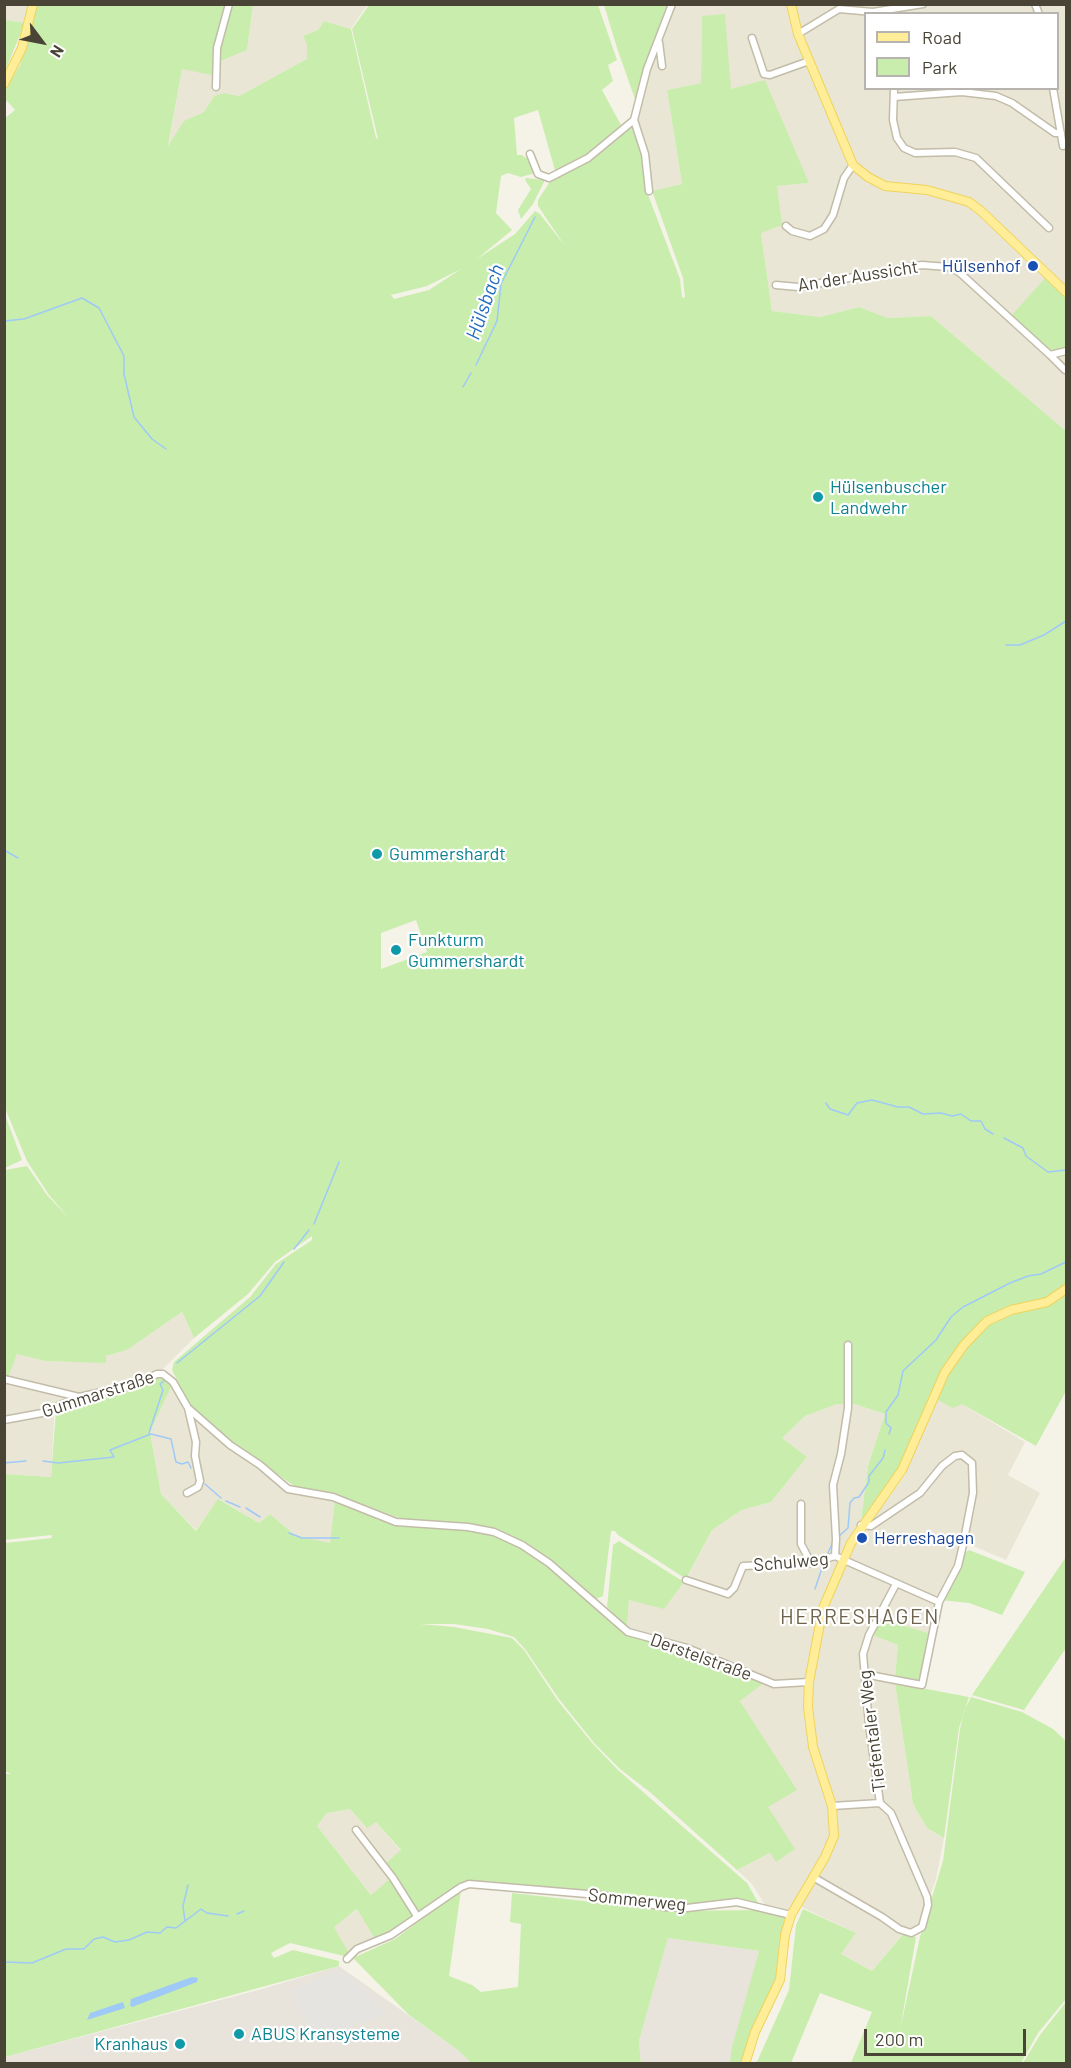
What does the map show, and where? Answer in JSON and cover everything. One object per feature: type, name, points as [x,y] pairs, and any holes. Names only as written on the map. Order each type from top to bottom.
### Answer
[{"type":"main road","points":[[4,84],[22,48],[33,4]]},
{"type":"main road","points":[[791,4],[798,34],[853,165],[868,177],[885,186],[927,190],[969,202],[1066,292]]},
{"type":"main road","points":[[745,2064],[755,2032],[780,1980],[785,1935],[791,1915],[825,1857],[834,1836],[832,1806],[810,1732],[809,1682],[819,1623],[843,1560],[861,1525],[902,1470],[945,1372],[964,1345],[987,1322],[1011,1310],[1047,1302],[1066,1289]]},
{"type":"street","points":[[216,87],[218,48],[229,4]]},
{"type":"street","points":[[649,191],[645,154],[634,120],[647,69],[672,4]]},
{"type":"street","points":[[798,34],[840,9],[862,7],[887,12],[923,4]]},
{"type":"street","points":[[752,38],[764,74],[770,75],[809,61]]},
{"type":"street","points":[[659,41],[662,66]]},
{"type":"street","points":[[894,90],[893,120],[897,138],[904,148],[915,153],[955,152],[976,158],[1048,228]]},
{"type":"street","points":[[1053,90],[1063,146]]},
{"type":"street","points":[[894,97],[962,92],[996,96],[1012,103],[1055,133],[1060,133]]},
{"type":"street","points":[[530,154],[538,174],[549,178],[581,163],[634,120]]},
{"type":"street","points":[[786,226],[792,231],[810,236],[824,229],[833,215],[844,178],[853,165]]},
{"type":"street","name":"An der Aussicht","points":[[776,285],[798,287],[922,264],[948,267],[959,272],[1065,370]]},
{"type":"street","points":[[1050,355],[1066,351]]},
{"type":"street","points":[[835,1556],[833,1485],[841,1454],[848,1408],[848,1345]]},
{"type":"street","name":"Gummarstraße","points":[[4,1420],[42,1413],[79,1397],[134,1385],[157,1374],[163,1374],[173,1382],[188,1408],[230,1445],[260,1465],[288,1489]]},
{"type":"street","points":[[4,1379],[79,1397]]},
{"type":"street","points":[[187,1493],[198,1487],[200,1481],[195,1456],[196,1442],[188,1408]]},
{"type":"street","points":[[861,1525],[871,1526],[912,1499],[955,1456],[968,1457],[972,1463],[971,1511],[958,1566],[939,1602],[922,1685],[864,1674]]},
{"type":"street","name":"Derstelstraße","points":[[288,1489],[333,1497],[396,1522],[468,1527],[494,1532],[537,1554],[628,1632],[715,1658],[774,1684],[809,1682]]},
{"type":"street","points":[[801,1504],[801,1544],[811,1563]]},
{"type":"street","name":"Schulweg","points":[[686,1580],[728,1594],[734,1588],[743,1566],[811,1563],[835,1556],[939,1602]]},
{"type":"street","name":"Tiefentaler Weg","points":[[832,1806],[880,1803],[864,1674],[865,1645],[896,1584]]},
{"type":"street","points":[[813,1877],[899,1929],[911,1933],[922,1927],[928,1905],[927,1897],[891,1813],[880,1803]]},
{"type":"street","points":[[347,1959],[357,1949],[391,1935],[417,1916],[393,1878],[356,1830]]},
{"type":"street","name":"Sommerweg","points":[[417,1916],[461,1887],[482,1883],[528,1890],[599,1895],[665,1907],[687,1908],[737,1902],[791,1915]]},
{"type":"shaded area","points":[[5,5],[29,5],[25,23],[5,20]]},
{"type":"shaded area","points":[[253,5],[367,5],[351,29],[324,21],[318,30],[303,36],[307,45],[307,59],[239,96],[224,93],[214,96],[204,112],[184,122],[168,148],[182,69],[216,63],[247,50]]},
{"type":"shaded area","points":[[674,5],[1066,5],[1066,287],[1049,273],[1009,320],[1050,359],[1066,354],[1066,431],[931,316],[888,318],[859,307],[820,317],[772,311],[761,233],[777,186],[808,183],[731,89],[702,16],[701,83],[667,90],[682,184],[652,191],[647,153],[638,121],[639,107],[649,70]]},
{"type":"shaded area","points":[[182,1312],[194,1338],[163,1369],[107,1389],[81,1392],[55,1404],[51,1477],[5,1474],[4,1381],[17,1354],[45,1361],[106,1362],[106,1356],[127,1350]]},
{"type":"shaded area","points":[[172,1385],[182,1405],[234,1451],[258,1465],[274,1483],[286,1491],[335,1500],[330,1544],[296,1536],[270,1514],[259,1523],[219,1499],[196,1530],[161,1494],[150,1432]]},
{"type":"shaded area","points":[[936,1399],[962,1404],[1025,1442],[1008,1475],[1040,1493],[1006,1560],[962,1541],[956,1564],[935,1599],[928,1633],[880,1618],[872,1635],[898,1645],[895,1683],[913,1804],[927,1828],[944,1838],[936,1879],[921,1921],[913,1929],[907,1929],[872,1971],[841,1954],[856,1933],[793,1903],[789,1910],[765,1905],[752,1884],[737,1870],[770,1853],[776,1861],[768,1806],[796,1790],[740,1701],[768,1679],[748,1668],[689,1646],[627,1628],[629,1600],[664,1608],[686,1580],[712,1530],[742,1510],[771,1502],[807,1457],[781,1438],[805,1416],[837,1404],[853,1404],[885,1414],[868,1466],[861,1519],[871,1522],[905,1475]]},
{"type":"shaded area","points":[[350,1809],[366,1827],[376,1822],[401,1851],[382,1866],[390,1879],[372,1896],[317,1826],[327,1813]]},
{"type":"shaded area","points":[[358,1909],[375,1939],[349,1953],[333,1927]]},
{"type":"shaded area","points":[[668,1938],[759,1951],[730,2063],[641,2063],[639,2041]]},
{"type":"shaded area","points":[[339,1966],[459,2051],[471,2063],[5,2064],[5,2057],[262,1989]]},
{"type":"shaded area","points":[[340,1969],[365,1990],[386,2014],[315,2040],[291,1991]]},
{"type":"green space","points":[[37,5],[228,5],[215,45],[216,76],[182,69],[168,146],[184,121],[204,112],[214,96],[224,93],[239,96],[307,59],[307,45],[303,36],[318,30],[324,21],[351,29],[378,139],[352,29],[369,5],[598,5],[617,60],[608,65],[613,81],[602,90],[621,125],[582,159],[556,174],[538,110],[514,118],[517,155],[522,155],[529,160],[535,173],[521,177],[508,173],[501,176],[496,213],[512,230],[477,259],[515,234],[535,211],[540,214],[565,246],[538,206],[538,200],[551,180],[584,163],[624,128],[634,125],[643,155],[647,192],[680,279],[682,297],[685,298],[683,278],[652,191],[682,184],[667,90],[701,83],[702,16],[725,14],[731,89],[765,80],[809,183],[777,186],[782,225],[761,233],[772,311],[820,317],[859,307],[888,318],[931,316],[1066,431],[1066,1285],[1052,1296],[986,1318],[943,1372],[899,1467],[861,1520],[868,1466],[885,1414],[854,1404],[837,1404],[805,1416],[782,1438],[807,1457],[771,1502],[742,1510],[712,1530],[686,1579],[615,1531],[611,1531],[603,1596],[596,1599],[526,1543],[492,1528],[467,1524],[413,1523],[339,1496],[297,1488],[232,1442],[191,1408],[172,1370],[174,1362],[250,1297],[276,1264],[312,1240],[312,1236],[275,1262],[248,1294],[194,1338],[182,1312],[127,1350],[106,1356],[106,1363],[45,1361],[17,1354],[8,1378],[5,1376],[5,1170],[27,1166],[47,1195],[69,1218],[49,1195],[27,1161],[5,1108],[4,119],[15,110],[7,101],[5,103],[4,91],[20,65]],"holes":[[[461,269],[429,290],[394,299],[391,295],[427,286]],[[416,920],[427,952],[381,969],[381,933]]]},
{"type":"green space","points":[[230,5],[253,5],[247,50],[216,63]]},
{"type":"green space","points":[[604,5],[669,5],[636,102],[617,48]]},
{"type":"green space","points":[[5,20],[25,23],[5,71]]},
{"type":"green space","points":[[526,178],[545,180],[533,204],[521,219],[518,210],[531,189]]},
{"type":"green space","points":[[1045,278],[1066,296],[1066,347],[1051,351],[1012,315]]},
{"type":"green space","points":[[4,1112],[22,1160],[5,1168],[4,1168]]},
{"type":"green space","points":[[1066,1293],[1066,1391],[1036,1446],[962,1404],[953,1408],[936,1399],[948,1375],[966,1349],[991,1324],[1011,1315],[1059,1300]]},
{"type":"green space","points":[[157,1377],[165,1378],[172,1385],[150,1432],[161,1494],[196,1531],[218,1499],[259,1523],[270,1514],[296,1536],[330,1543],[335,1500],[396,1524],[474,1530],[495,1535],[520,1547],[547,1565],[627,1634],[693,1653],[764,1683],[740,1701],[797,1790],[768,1807],[795,1849],[776,1862],[770,1853],[737,1870],[651,1793],[620,1769],[595,1744],[559,1699],[525,1649],[514,1637],[488,1629],[454,1624],[420,1624],[454,1627],[512,1638],[524,1650],[558,1701],[593,1744],[618,1770],[747,1883],[759,1904],[677,1906],[529,1889],[489,1881],[462,1882],[417,1912],[386,1863],[401,1850],[376,1822],[367,1828],[350,1809],[327,1813],[317,1826],[371,1895],[390,1879],[413,1916],[389,1933],[375,1939],[357,1909],[334,1927],[349,1953],[344,1956],[290,1943],[271,1953],[274,1958],[293,1950],[339,1961],[339,1966],[5,2057],[5,1774],[11,1774],[5,1771],[5,1543],[52,1538],[51,1535],[5,1540],[5,1474],[51,1477],[56,1410],[85,1398],[137,1387]]},
{"type":"green space","points":[[619,1541],[684,1582],[664,1609],[629,1600],[627,1628],[607,1607],[613,1545]]},
{"type":"green space","points":[[969,1550],[1025,1572],[1002,1615],[969,1603],[940,1600],[961,1567],[965,1553]]},
{"type":"green space","points":[[1066,1557],[1066,1648],[1024,1710],[972,1695]]},
{"type":"green space","points":[[880,1618],[928,1633],[920,1682],[895,1679],[898,1645],[872,1635]]},
{"type":"green space","points":[[895,1683],[969,1697],[959,1728],[944,1838],[927,1828],[913,1804]]},
{"type":"green space","points":[[971,1697],[1022,1712],[1053,1729],[1066,1741],[1066,1999],[1038,2033],[1021,2063],[851,2063],[872,2012],[820,1993],[791,2063],[756,2064],[789,1990],[796,1925],[803,1909],[856,1933],[841,1954],[872,1971],[904,1933],[916,1937],[900,2030],[920,1937],[943,1861],[960,1729],[964,1711]]},
{"type":"green space","points":[[461,1890],[449,1976],[472,1985],[481,1992],[518,1987],[521,1924],[510,1922],[512,1893],[672,1911],[761,1910],[786,1917],[775,1982],[743,2063],[730,2063],[732,2047],[759,1951],[668,1938],[639,2041],[641,2064],[471,2063],[459,2051],[409,2015],[353,1958],[395,1939]]},
{"type":"green space","points":[[1066,2002],[1066,2063],[1023,2063],[1040,2035]]},
{"type":"water","points":[[192,1977],[198,1978],[197,1982],[132,2007],[130,2005],[131,1999]]},
{"type":"water","points":[[123,2002],[125,2008],[87,2020],[90,2013]]},
{"type":"waterway","name":"Hülsbach","points":[[476,365],[497,321],[501,284],[535,217]]},
{"type":"waterway","points":[[4,321],[24,319],[82,298],[99,308],[124,356],[124,374],[134,417],[152,439],[166,449]]},
{"type":"waterway","name":"Hülsbach","points":[[463,387],[471,373]]},
{"type":"waterway","points":[[1006,645],[1020,645],[1044,635],[1066,621]]},
{"type":"waterway","points":[[4,850],[18,858]]},
{"type":"waterway","points":[[826,1103],[830,1109],[848,1115],[857,1103],[872,1100],[898,1107],[909,1107],[923,1114],[941,1113],[952,1116],[961,1114],[971,1121],[981,1121],[985,1129],[993,1134]]},
{"type":"waterway","points":[[1004,1138],[1023,1148],[1026,1156],[1048,1172],[1066,1170]]},
{"type":"waterway","points":[[314,1224],[339,1162]]},
{"type":"waterway","points":[[294,1249],[309,1230]]},
{"type":"waterway","points":[[177,1363],[260,1296],[284,1262]]},
{"type":"waterway","points":[[889,1434],[891,1428],[886,1423],[886,1412],[898,1395],[903,1371],[936,1340],[951,1317],[963,1307],[1010,1283],[1041,1274],[1066,1262]]},
{"type":"waterway","points":[[149,1433],[163,1390],[160,1384],[165,1380]]},
{"type":"waterway","points":[[43,1461],[58,1463],[114,1457],[110,1450],[151,1434],[171,1439],[176,1462],[182,1464],[188,1462],[191,1468]]},
{"type":"waterway","points":[[839,1536],[848,1528],[850,1503],[854,1498],[859,1497],[869,1482],[869,1476],[883,1458],[885,1450]]},
{"type":"waterway","points":[[4,1463],[26,1461]]},
{"type":"waterway","points":[[205,1484],[221,1498]]},
{"type":"waterway","points":[[226,1501],[240,1507]]},
{"type":"waterway","points":[[246,1508],[260,1517]]},
{"type":"waterway","points":[[289,1533],[302,1538],[339,1538]]},
{"type":"waterway","points":[[827,1555],[833,1542]]},
{"type":"waterway","points":[[815,1589],[824,1562]]},
{"type":"waterway","points":[[185,1921],[183,1906],[188,1885]]},
{"type":"waterway","points":[[4,1962],[32,1963],[66,1949],[84,1949],[94,1939],[103,1937],[115,1942],[129,1940],[147,1932],[160,1933],[167,1927],[176,1928],[201,1909],[207,1913],[228,1916]]},
{"type":"waterway","points":[[237,1914],[244,1911]]},
{"type":"place","name":"Hülsenhof","points":[[1033,266]]},
{"type":"place","name":"Hülsenbuscher Landwehr","points":[[818,497]]},
{"type":"place","name":"Gummershardt","points":[[377,854]]},
{"type":"place","name":"Funkturm Gummershardt","points":[[396,950]]},
{"type":"place","name":"Herreshagen","points":[[862,1538]]},
{"type":"place","name":"ABUS Kransysteme","points":[[239,2034]]},
{"type":"place","name":"Kranhaus","points":[[180,2044]]},
{"type":"district","name":"HERRESHAGEN","points":[[860,1617]]}]
